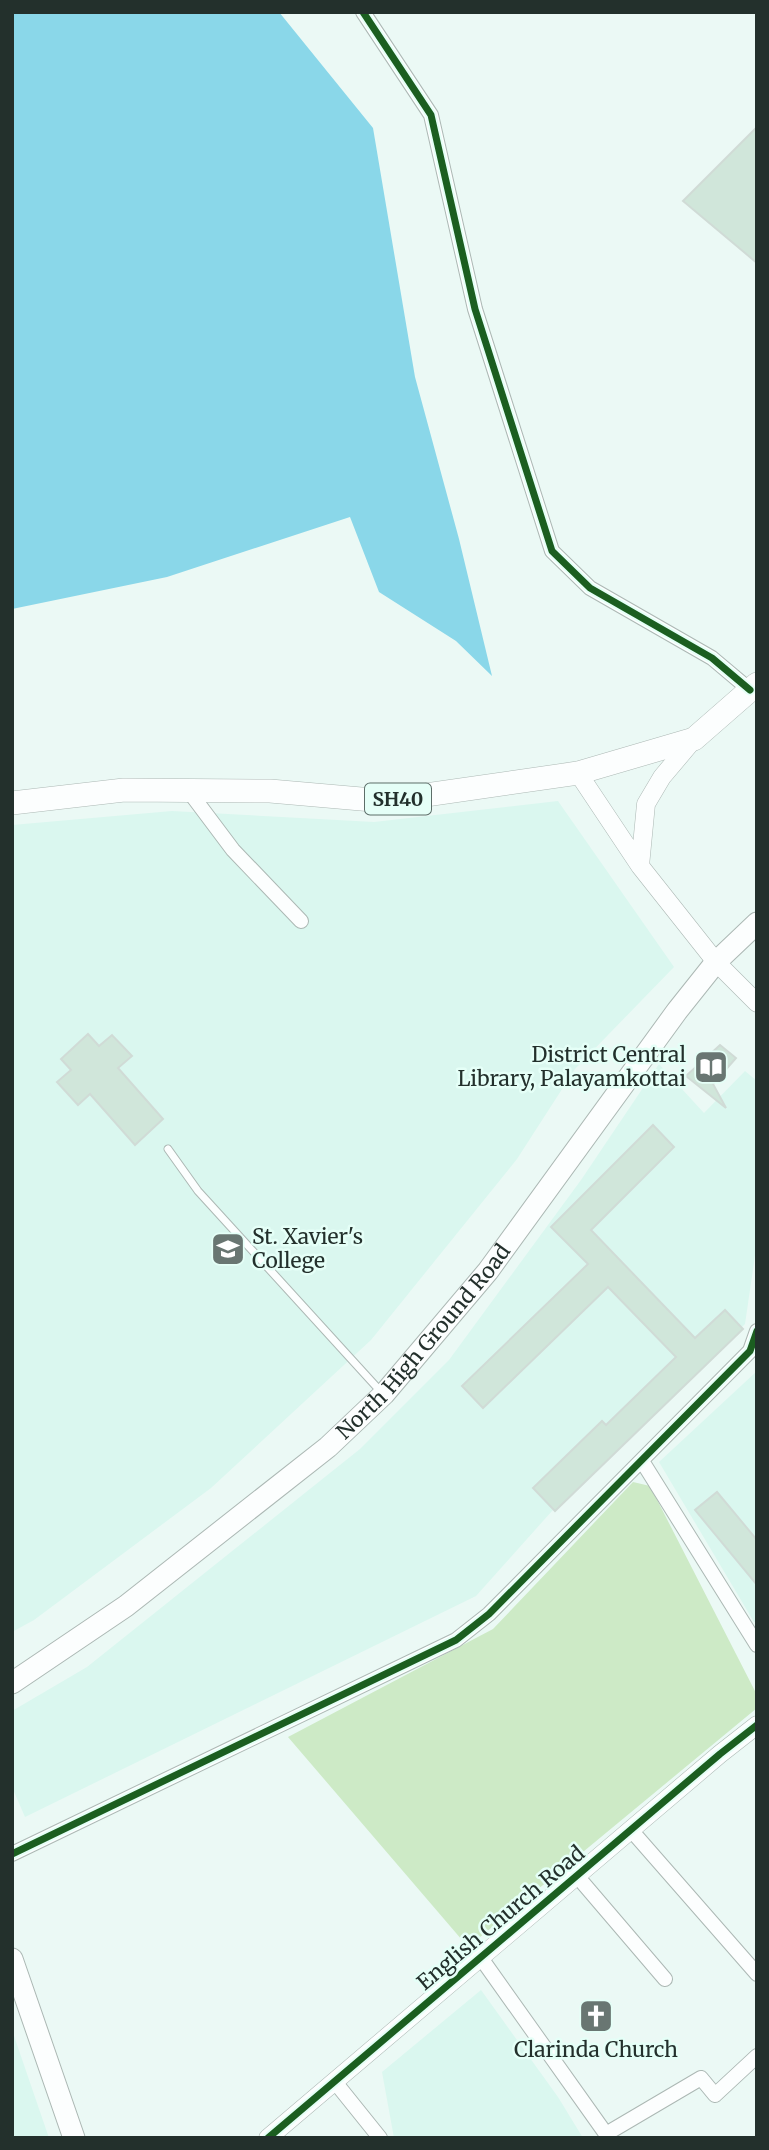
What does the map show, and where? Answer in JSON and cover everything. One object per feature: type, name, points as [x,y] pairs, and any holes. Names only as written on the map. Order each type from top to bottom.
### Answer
[{"type":"main road","name":"SH40","points":[[12,803],[124,790],[271,791],[384,801],[578,772],[694,739],[754,687]]},
{"type":"main road","name":"North High Ground Road","points":[[12,1682],[126,1606],[328,1447],[384,1394],[488,1271],[677,1011],[716,962],[757,923]]},
{"type":"main road","points":[[12,1959],[74,2138]]},
{"type":"street","points":[[363,12],[431,115],[475,309],[552,551],[590,588],[712,658],[754,687]]},
{"type":"street","points":[[640,866],[646,804],[663,777],[694,739]]},
{"type":"street","points":[[578,772],[640,866],[716,962],[757,1003]]},
{"type":"street","points":[[188,790],[233,850],[300,921]]},
{"type":"street","points":[[12,1854],[456,1640],[489,1614],[750,1351],[757,1331]]},
{"type":"street","points":[[642,1461],[757,1646]]},
{"type":"street","name":"English Church Road","points":[[268,2138],[757,1725]]},
{"type":"street","points":[[631,1830],[754,1965]]},
{"type":"street","points":[[577,1876],[665,1979]]},
{"type":"street","points":[[481,1958],[607,2136],[701,2078],[715,2095],[757,2056]]},
{"type":"street","points":[[335,2081],[380,2138]]},
{"type":"lane","points":[[168,1149],[198,1191],[384,1394]]},
{"type":"shaded area","name":"St. Xavier's College","points":[[558,801],[674,967],[575,1069],[517,1159],[371,1340],[211,1488],[34,1620],[12,1632],[12,825],[172,811],[374,822]]},
{"type":"shaded area","points":[[659,1064],[704,1113],[745,1071],[757,1081],[757,1242],[745,1324],[552,1511],[476,1596],[25,1817],[12,1787],[12,1711],[87,1667],[360,1449],[449,1360],[581,1180]]},
{"type":"shaded area","points":[[757,1371],[757,1622],[754,1622],[659,1462]]},
{"type":"shaded area","points":[[481,1990],[558,2097],[583,2138],[394,2138],[382,2072]]},
{"type":"shaded area","points":[[12,2030],[49,2138],[12,2138]]},
{"type":"green space","points":[[633,1482],[650,1486],[757,1695],[757,1708],[468,1947],[288,1737],[493,1629]]},
{"type":"water","points":[[12,12],[279,12],[373,128],[415,377],[459,539],[492,676],[456,641],[379,592],[350,517],[167,577],[12,609]]},
{"type":"building","points":[[757,127],[757,263],[683,201]]},
{"type":"building","points":[[88,1034],[99,1046],[112,1035],[132,1056],[118,1068],[163,1119],[135,1145],[90,1094],[78,1105],[57,1082],[71,1070],[61,1059]]},
{"type":"building","name":"District Central Library, Palayamkottai","points":[[720,1045],[736,1058],[713,1084],[726,1108],[686,1076]]},
{"type":"building","points":[[653,1125],[674,1147],[591,1230],[695,1338],[725,1310],[743,1329],[555,1511],[533,1488],[602,1421],[606,1425],[676,1357],[608,1287],[483,1408],[462,1386],[588,1264],[551,1227]]},
{"type":"building","points":[[717,1492],[757,1540],[757,1585],[695,1510]]},
{"type":"cycle path","points":[[363,12],[431,115],[475,309],[552,551],[590,588],[712,658],[750,690]]},
{"type":"cycle path","points":[[12,1854],[456,1640],[489,1614],[750,1351],[757,1331]]},
{"type":"cycle path","points":[[268,2138],[757,1725]]},
{"type":"place","name":"District Central Library, Palayamkottai","points":[[711,1067]]},
{"type":"place","name":"St. Xavier's College","points":[[228,1249]]},
{"type":"place","name":"Clarinda Church","points":[[596,2016]]}]
